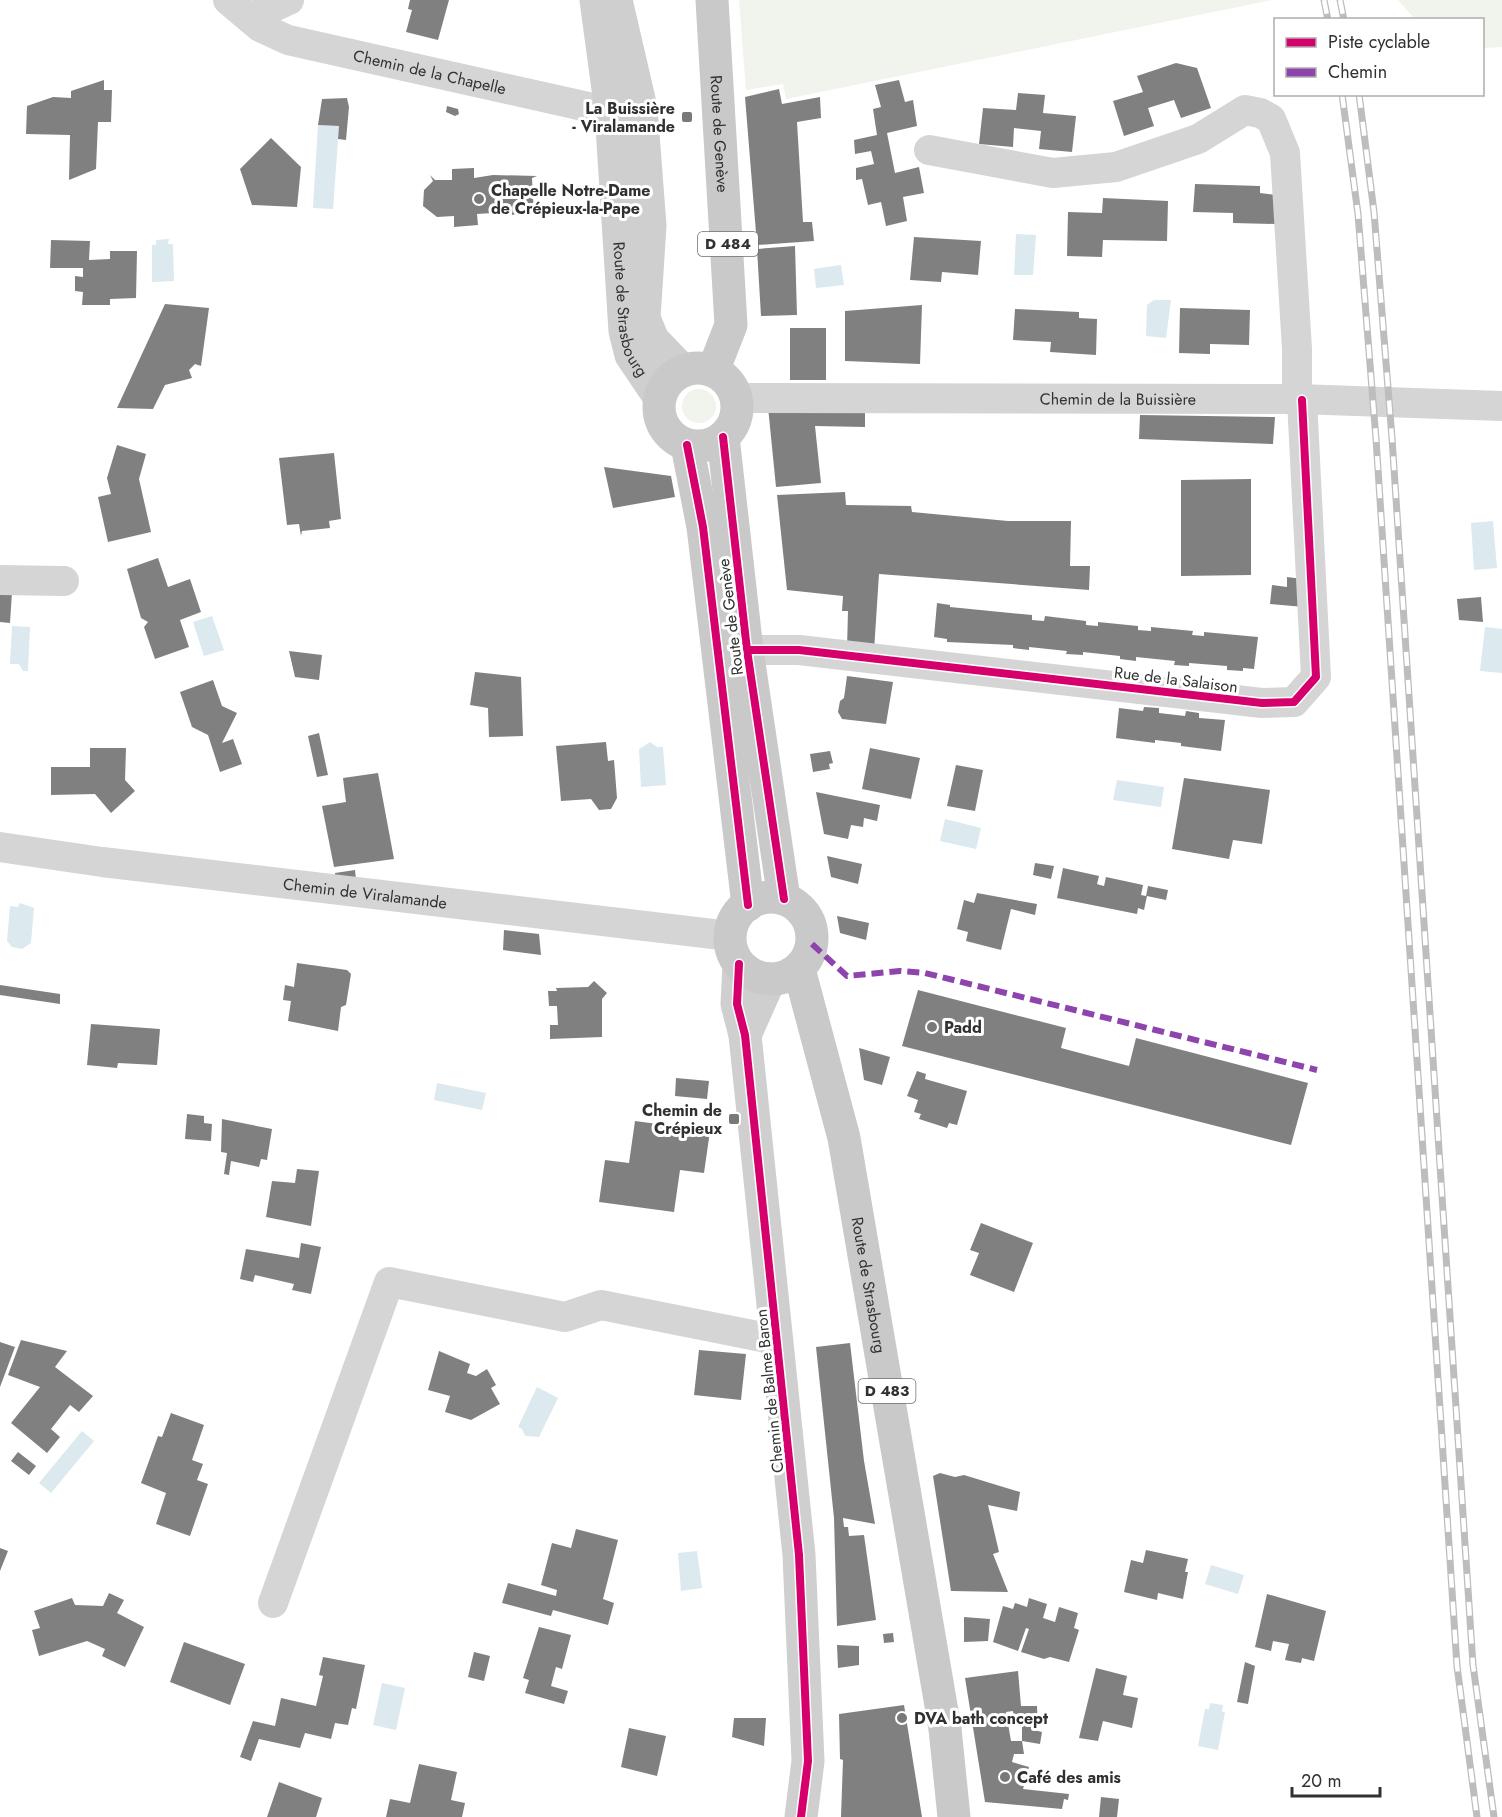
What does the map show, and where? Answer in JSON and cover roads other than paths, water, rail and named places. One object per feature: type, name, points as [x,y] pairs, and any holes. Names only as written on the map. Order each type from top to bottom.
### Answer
[{"type":"main road","name":"Route de Genève","points":[[660,398],[672,377],[698,371],[731,324],[712,0]]},
{"type":"main road","points":[[660,398],[661,422],[676,440],[699,447],[723,437],[735,420],[736,398],[732,387],[698,371]]},
{"type":"main road","name":"Route de Genève","points":[[723,437],[747,650],[784,899]]},
{"type":"main road","name":"Route de Genève","points":[[687,445],[703,527],[748,905]]},
{"type":"main road","points":[[759,899],[784,899],[803,912],[812,933],[808,957],[784,974],[748,972],[735,950],[739,913],[759,899]]},
{"type":"main road","name":"Route de Strasbourg","points":[[784,974],[844,1138],[945,1729],[954,1817]]},
{"type":"street","points":[[239,9],[289,0]]},
{"type":"street","name":"Route de Strasbourg","points":[[596,0],[626,110],[650,226],[644,318],[653,340],[698,371]]},
{"type":"street","name":"Route de Strasbourg","points":[[616,0],[626,110],[625,331],[631,355],[660,398]]},
{"type":"street","name":"Chemin de la Chapelle","points":[[239,9],[260,27],[288,40],[626,110]]},
{"type":"street","points":[[928,150],[1014,167],[1063,172],[1116,167],[1198,139],[1245,110],[1260,113],[1271,119],[1285,153],[1299,400]]},
{"type":"street","name":"Chemin de la Buissière","points":[[736,398],[1344,400],[1502,406]]},
{"type":"street","name":"Rue de la Salaison","points":[[747,650],[798,650],[1262,703],[1294,702],[1316,677],[1299,400]]},
{"type":"street","points":[[0,580],[64,581]]},
{"type":"street","name":"Chemin de Viralamande","points":[[0,847],[735,950]]},
{"type":"street","name":"Chemin de Balme Baron","points":[[735,950],[736,1004],[746,1035],[799,1555],[808,1761],[801,1817]]},
{"type":"street","name":"Chemin de Balme Baron","points":[[746,1035],[784,974]]},
{"type":"street","points":[[273,1603],[389,1282],[565,1317],[601,1305],[777,1340]]},
{"type":"railway","points":[[1324,0],[1328,18]]},
{"type":"railway","points":[[1340,0],[1344,18]]},
{"type":"railway","points":[[1342,96],[1358,214],[1376,439],[1457,1666],[1477,1817]]},
{"type":"railway","points":[[1359,96],[1374,212],[1392,438],[1473,1665],[1494,1817]]},
{"type":"place","name":"La Buissière - Viralamande","points":[[687,117]]},
{"type":"place","name":"Chapelle Notre-Dame de Crépieux-la-Pape","points":[[479,199]]},
{"type":"place","name":"Padd","points":[[932,1027]]},
{"type":"place","name":"Chemin de Crépieux","points":[[734,1119]]},
{"type":"place","name":"DVA bath concept","points":[[902,1718]]},
{"type":"place","name":"Café des amis","points":[[1005,1777]]}]
